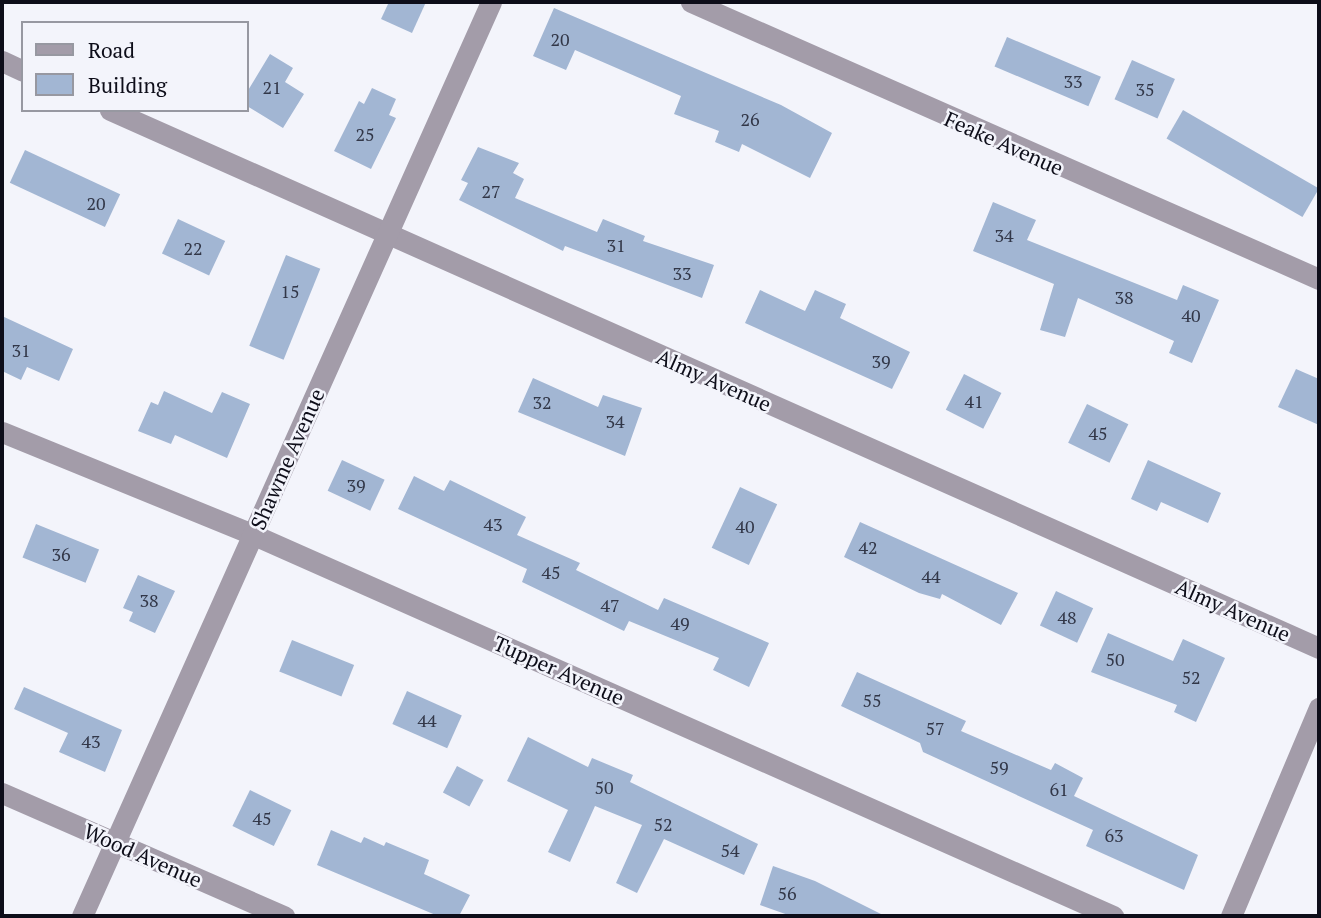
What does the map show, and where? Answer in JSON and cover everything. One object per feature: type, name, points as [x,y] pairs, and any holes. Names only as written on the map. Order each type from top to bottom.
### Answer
[{"type":"street","name":"Shawme Avenue","points":[[82,916],[491,2]]},
{"type":"street","name":"Feake Avenue","points":[[691,2],[1319,279]]},
{"type":"street","points":[[2,61],[21,70]]},
{"type":"street","name":"Almy Avenue","points":[[114,112],[1319,648]]},
{"type":"street","name":"Tupper Avenue","points":[[2,432],[254,535],[1112,916]]},
{"type":"street","points":[[1231,916],[1319,708]]},
{"type":"street","name":"Wood Avenue","points":[[2,793],[284,916]]},
{"type":"building","points":[[389,2],[426,2],[412,33],[381,19]]},
{"type":"building","points":[[554,8],[781,105],[832,133],[810,178],[742,144],[739,152],[715,142],[719,131],[674,114],[681,96],[575,50],[566,70],[533,56]]},
{"type":"building","points":[[1007,37],[1101,77],[1088,106],[994,66]]},
{"type":"building","points":[[270,54],[293,68],[285,82],[304,94],[283,128],[248,107],[248,90]]},
{"type":"building","points":[[1132,60],[1175,79],[1157,118],[1115,99]]},
{"type":"building","points":[[372,88],[396,99],[389,115],[396,118],[371,169],[334,151],[359,101],[364,104]]},
{"type":"building","points":[[1183,110],[1319,188],[1302,217],[1166,139]]},
{"type":"building","points":[[478,147],[519,163],[513,173],[524,179],[515,198],[597,232],[603,219],[645,236],[643,241],[714,265],[702,298],[565,246],[563,251],[459,200],[468,183],[461,180]]},
{"type":"building","points":[[25,150],[120,194],[105,227],[10,183]]},
{"type":"building","points":[[993,202],[1036,220],[1027,240],[1177,300],[1183,285],[1219,300],[1192,363],[1169,353],[1174,341],[1078,298],[1065,337],[1040,330],[1054,284],[973,251]]},
{"type":"building","points":[[178,219],[225,241],[209,275],[162,253]]},
{"type":"building","points":[[286,255],[320,269],[284,360],[249,346]]},
{"type":"building","points":[[760,290],[805,311],[815,290],[846,304],[840,318],[910,352],[892,389],[745,323]]},
{"type":"building","points":[[2,316],[73,349],[59,381],[27,367],[21,380],[2,371]]},
{"type":"building","points":[[1296,369],[1319,379],[1319,425],[1278,407]]},
{"type":"building","points":[[964,374],[1001,393],[983,429],[946,410]]},
{"type":"building","points":[[533,378],[598,407],[603,395],[642,408],[625,456],[518,412]]},
{"type":"building","points":[[164,391],[212,413],[222,392],[250,404],[227,458],[175,435],[171,444],[138,431],[151,402],[158,405]]},
{"type":"building","points":[[1087,404],[1128,424],[1109,463],[1068,443]]},
{"type":"building","points":[[342,460],[385,480],[370,511],[328,491]]},
{"type":"building","points":[[1148,460],[1221,493],[1208,523],[1161,502],[1157,511],[1131,499]]},
{"type":"building","points":[[414,476],[444,491],[450,480],[526,517],[517,535],[580,563],[576,570],[658,610],[664,598],[769,643],[749,687],[713,670],[719,658],[629,621],[624,631],[522,582],[527,569],[398,509]]},
{"type":"building","points":[[740,487],[777,504],[749,565],[712,548]]},
{"type":"building","points":[[860,522],[1018,593],[1001,625],[942,594],[940,599],[919,593],[844,557]]},
{"type":"building","points":[[36,524],[99,549],[86,583],[23,557]]},
{"type":"building","points":[[138,575],[175,591],[155,633],[129,621],[133,612],[123,608]]},
{"type":"building","points":[[1056,591],[1093,608],[1077,643],[1040,625]]},
{"type":"building","points":[[1108,633],[1173,661],[1183,639],[1225,658],[1196,722],[1174,712],[1177,705],[1091,672]]},
{"type":"building","points":[[292,640],[354,665],[341,697],[279,672]]},
{"type":"building","points":[[857,672],[966,721],[961,731],[1051,770],[1055,763],[1083,778],[1074,796],[1198,855],[1184,890],[1086,846],[1093,830],[923,752],[920,743],[841,706]]},
{"type":"building","points":[[24,687],[122,730],[105,772],[59,752],[68,733],[14,709]]},
{"type":"building","points":[[407,691],[462,715],[447,748],[392,724]]},
{"type":"building","points":[[528,737],[588,767],[592,758],[633,775],[630,782],[758,844],[744,875],[664,839],[637,893],[616,883],[642,825],[595,806],[570,862],[548,852],[568,810],[507,781]]},
{"type":"building","points":[[457,766],[483,780],[469,807],[443,792]]},
{"type":"building","points":[[250,790],[291,810],[274,846],[232,826]]},
{"type":"building","points":[[331,830],[361,843],[364,837],[384,846],[386,842],[429,860],[424,874],[470,895],[459,916],[438,916],[317,865]]},
{"type":"building","points":[[773,866],[815,881],[885,916],[791,916],[760,905]]}]
